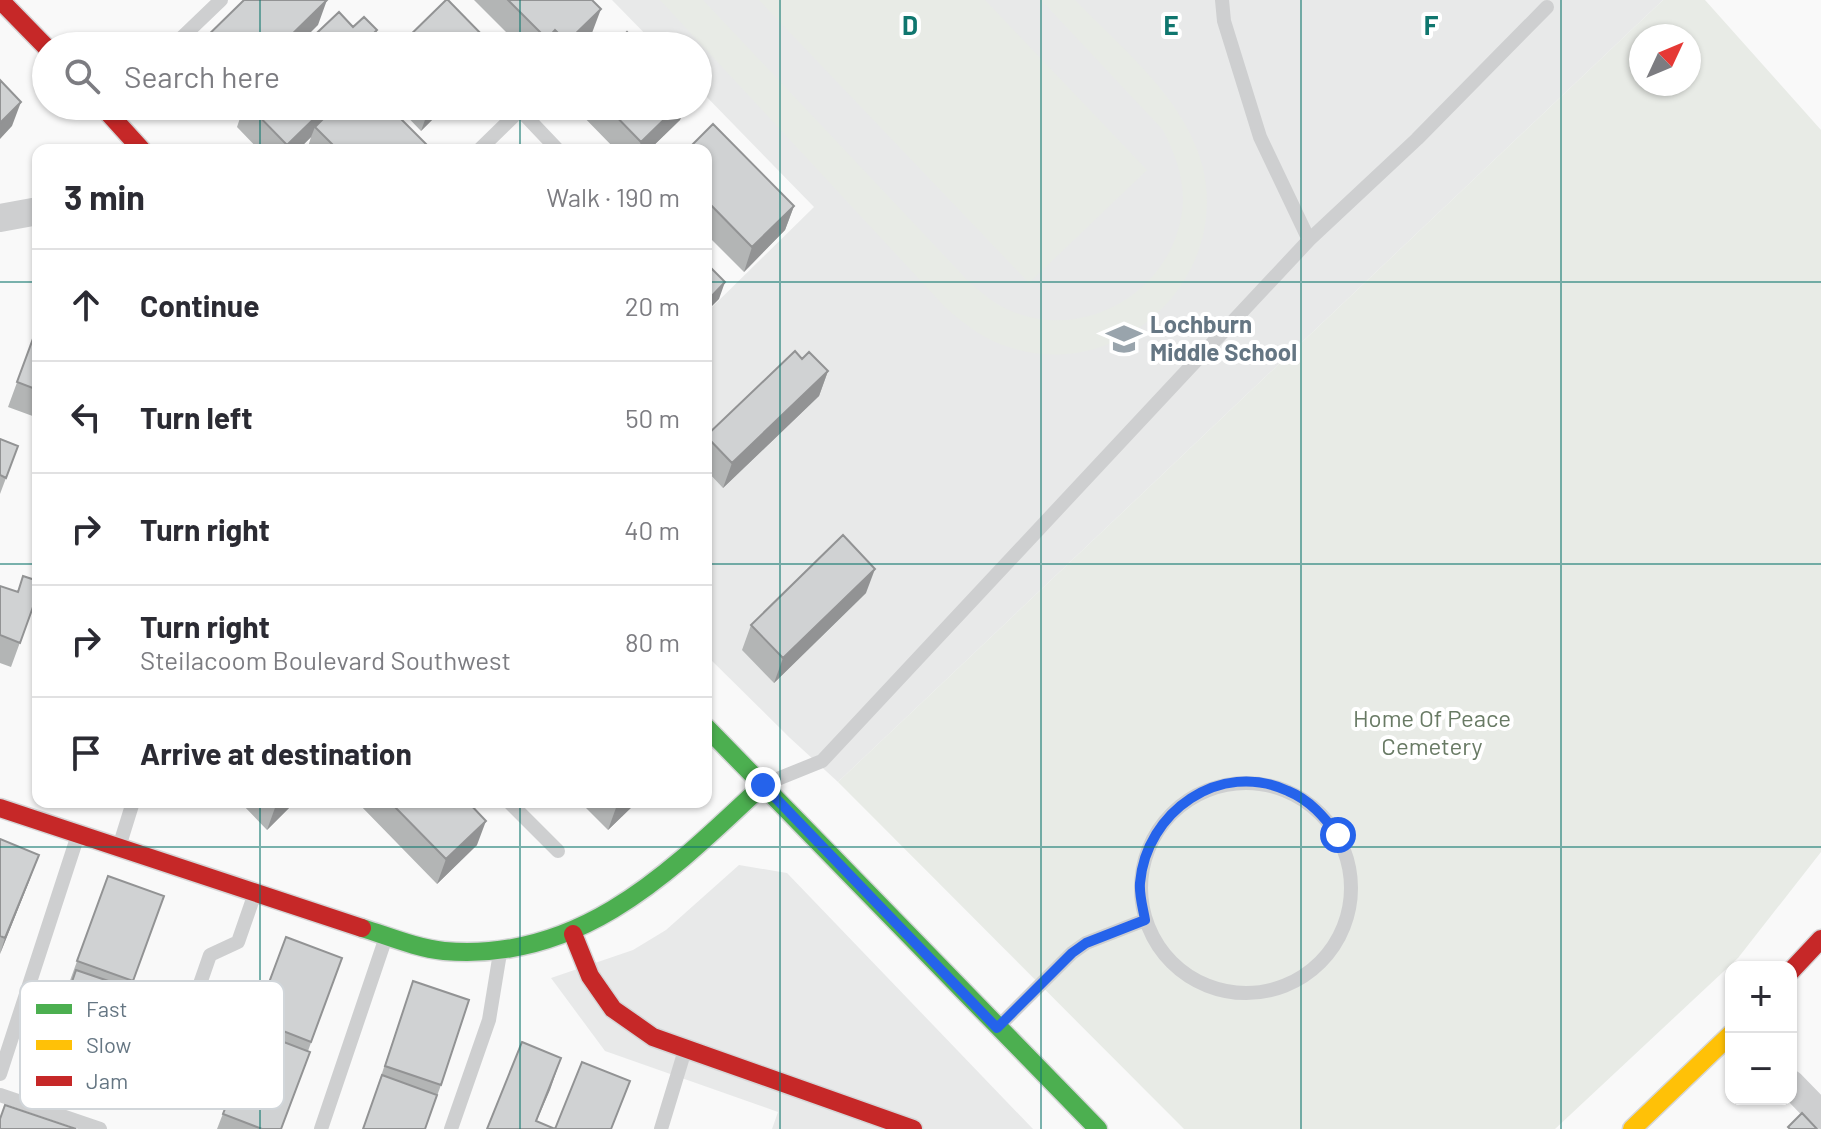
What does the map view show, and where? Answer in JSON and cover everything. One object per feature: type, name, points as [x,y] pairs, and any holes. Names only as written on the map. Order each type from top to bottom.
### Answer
[{"type":"street","points":[[0,0],[32,33]]},
{"type":"street","points":[[114,120],[130,144]]},
{"type":"street","points":[[5,218],[32,212]]},
{"type":"street","points":[[5,218],[32,226]]},
{"type":"street","points":[[712,733],[1098,1129]]},
{"type":"street","points":[[0,808],[386,936],[446,951],[530,946],[573,934],[613,913],[656,881],[763,785]]},
{"type":"street","points":[[573,934],[590,976],[613,1009],[633,1026],[685,1050],[913,1129]]},
{"type":"street","points":[[1797,965],[1821,939]]},
{"type":"street","points":[[1632,1129],[1725,1040]]},
{"type":"street","points":[[1797,1090],[1821,1115]]},
{"type":"lane","points":[[188,32],[221,0]]},
{"type":"lane","points":[[1222,0],[1224,21],[1260,137],[1309,240]]},
{"type":"lane","points":[[763,785],[822,761],[1309,240],[1417,139],[1547,7]]},
{"type":"lane","points":[[485,144],[510,120]]},
{"type":"lane","points":[[530,120],[552,144]]},
{"type":"lane","points":[[1254,782],[1287,790],[1317,808],[1338,835],[1350,868],[1351,903],[1341,937],[1319,965],[1289,985],[1255,994],[1220,990],[1187,976],[1161,951],[1145,920],[1140,886],[1146,852],[1163,822],[1188,799],[1219,785],[1254,782]]},
{"type":"lane","points":[[119,847],[131,808]]},
{"type":"lane","points":[[515,808],[558,851]]},
{"type":"lane","points":[[30,981],[78,834]]},
{"type":"lane","points":[[201,981],[210,955],[238,942],[255,892]]},
{"type":"lane","points":[[997,1028],[1072,953],[1086,943],[1145,920]]},
{"type":"lane","points":[[321,1129],[386,936]]},
{"type":"lane","points":[[451,1129],[489,1020],[501,948]]},
{"type":"lane","points":[[0,1074],[20,1012]]},
{"type":"lane","points":[[661,1129],[685,1050]]},
{"type":"lane","points":[[0,1095],[20,1102]]},
{"type":"lane","points":[[41,1109],[100,1129]]},
{"type":"shaded area","name":"Lochburn Middle School","points":[[612,0],[1663,0],[1638,24],[1629,24],[1629,32],[838,782],[712,661],[712,307],[814,207],[712,102],[712,32],[643,32]]},
{"type":"shaded area","points":[[739,865],[787,873],[1033,1129],[772,1129],[778,1112],[605,1051],[551,978],[633,950],[666,930]]},
{"type":"green space","points":[[660,0],[703,0],[971,284],[985,295],[1011,311],[1041,319],[1071,320],[1099,313],[1126,300],[1148,281],[1166,258],[1178,231],[1183,200],[1177,164],[1163,130],[1041,0],[1075,0],[1150,76],[1167,97],[1195,143],[1203,168],[1207,209],[1199,248],[1183,283],[1158,312],[1127,335],[1091,350],[1053,355],[1012,348],[985,337],[945,307],[712,56],[712,32],[690,32]]},
{"type":"green space","points":[[759,0],[985,0],[1147,170],[1029,283]]},
{"type":"green space","name":"Home Of Peace Cemetery","points":[[1663,0],[1705,0],[1821,130],[1821,852],[1738,958],[1725,961],[1725,970],[1555,1129],[1184,1129],[838,782],[1629,32],[1629,96],[1701,96],[1701,24],[1638,24]]},
{"type":"building","points":[[244,0],[327,0],[294,32],[211,32]]},
{"type":"building","points":[[448,0],[479,32],[413,32]]},
{"type":"building","points":[[508,0],[592,0],[601,9],[577,32],[540,32]]},
{"type":"building","points":[[339,12],[353,27],[364,17],[377,30],[375,32],[318,32]]},
{"type":"building","points":[[0,80],[21,102],[0,123]]},
{"type":"building","points":[[263,120],[313,120],[288,144]]},
{"type":"building","points":[[322,120],[402,120],[426,144],[332,144],[315,127]]},
{"type":"building","points":[[620,120],[664,120],[641,142]]},
{"type":"building","points":[[713,124],[794,206],[752,247],[712,206],[712,144],[693,144]]},
{"type":"building","points":[[712,269],[725,282],[712,296]]},
{"type":"building","points":[[32,341],[32,388],[17,382]]},
{"type":"building","points":[[795,351],[802,359],[809,352],[828,371],[732,463],[712,442],[712,430]]},
{"type":"building","points":[[0,439],[18,446],[6,478],[0,475]]},
{"type":"building","points":[[843,535],[875,569],[783,658],[751,625]]},
{"type":"building","points":[[23,576],[32,579],[32,610],[20,643],[0,635],[0,586],[18,592]]},
{"type":"building","points":[[396,808],[474,808],[486,821],[446,859]]},
{"type":"building","points":[[0,839],[39,855],[5,938],[0,936]]},
{"type":"building","points":[[108,876],[164,896],[133,981],[77,961]]},
{"type":"building","points":[[286,937],[342,958],[311,1042],[284,1031],[284,981],[270,981]]},
{"type":"building","points":[[76,970],[108,981],[72,981]]},
{"type":"building","points":[[413,981],[469,1000],[441,1085],[385,1066]]},
{"type":"building","points":[[284,1042],[310,1052],[281,1129],[262,1129],[223,1114],[225,1109],[284,1109]]},
{"type":"building","points":[[522,1042],[561,1058],[536,1121],[555,1129],[487,1129]]},
{"type":"building","points":[[582,1062],[630,1081],[611,1129],[555,1129]]},
{"type":"building","points":[[382,1075],[437,1095],[425,1129],[363,1129]]},
{"type":"building","points":[[5,1105],[76,1129],[0,1129]]},
{"type":"building","points":[[1802,1113],[1817,1129],[1788,1127]]},
{"type":"traffic: fast","points":[[712,733],[1098,1129]]},
{"type":"traffic: fast","points":[[362,928],[413,945],[444,951],[493,951],[539,942],[581,926],[620,905],[694,849],[763,785]]},
{"type":"traffic: slow","points":[[1632,1129],[1725,1040]]},
{"type":"traffic: jam","points":[[0,0],[32,33]]},
{"type":"traffic: jam","points":[[115,120],[137,144]]},
{"type":"traffic: jam","points":[[0,808],[362,928]]},
{"type":"traffic: jam","points":[[573,934],[590,976],[613,1009],[653,1037],[913,1129]]},
{"type":"traffic: jam","points":[[1797,965],[1821,939]]},
{"type":"place","name":"Lochburn Middle School","points":[[1124,339]]},
{"type":"route","points":[[763,785],[997,1028],[1072,953],[1086,943],[1145,920],[1140,886],[1146,852],[1163,822],[1188,799],[1219,785],[1254,782],[1287,790],[1317,808],[1338,835]]}]
